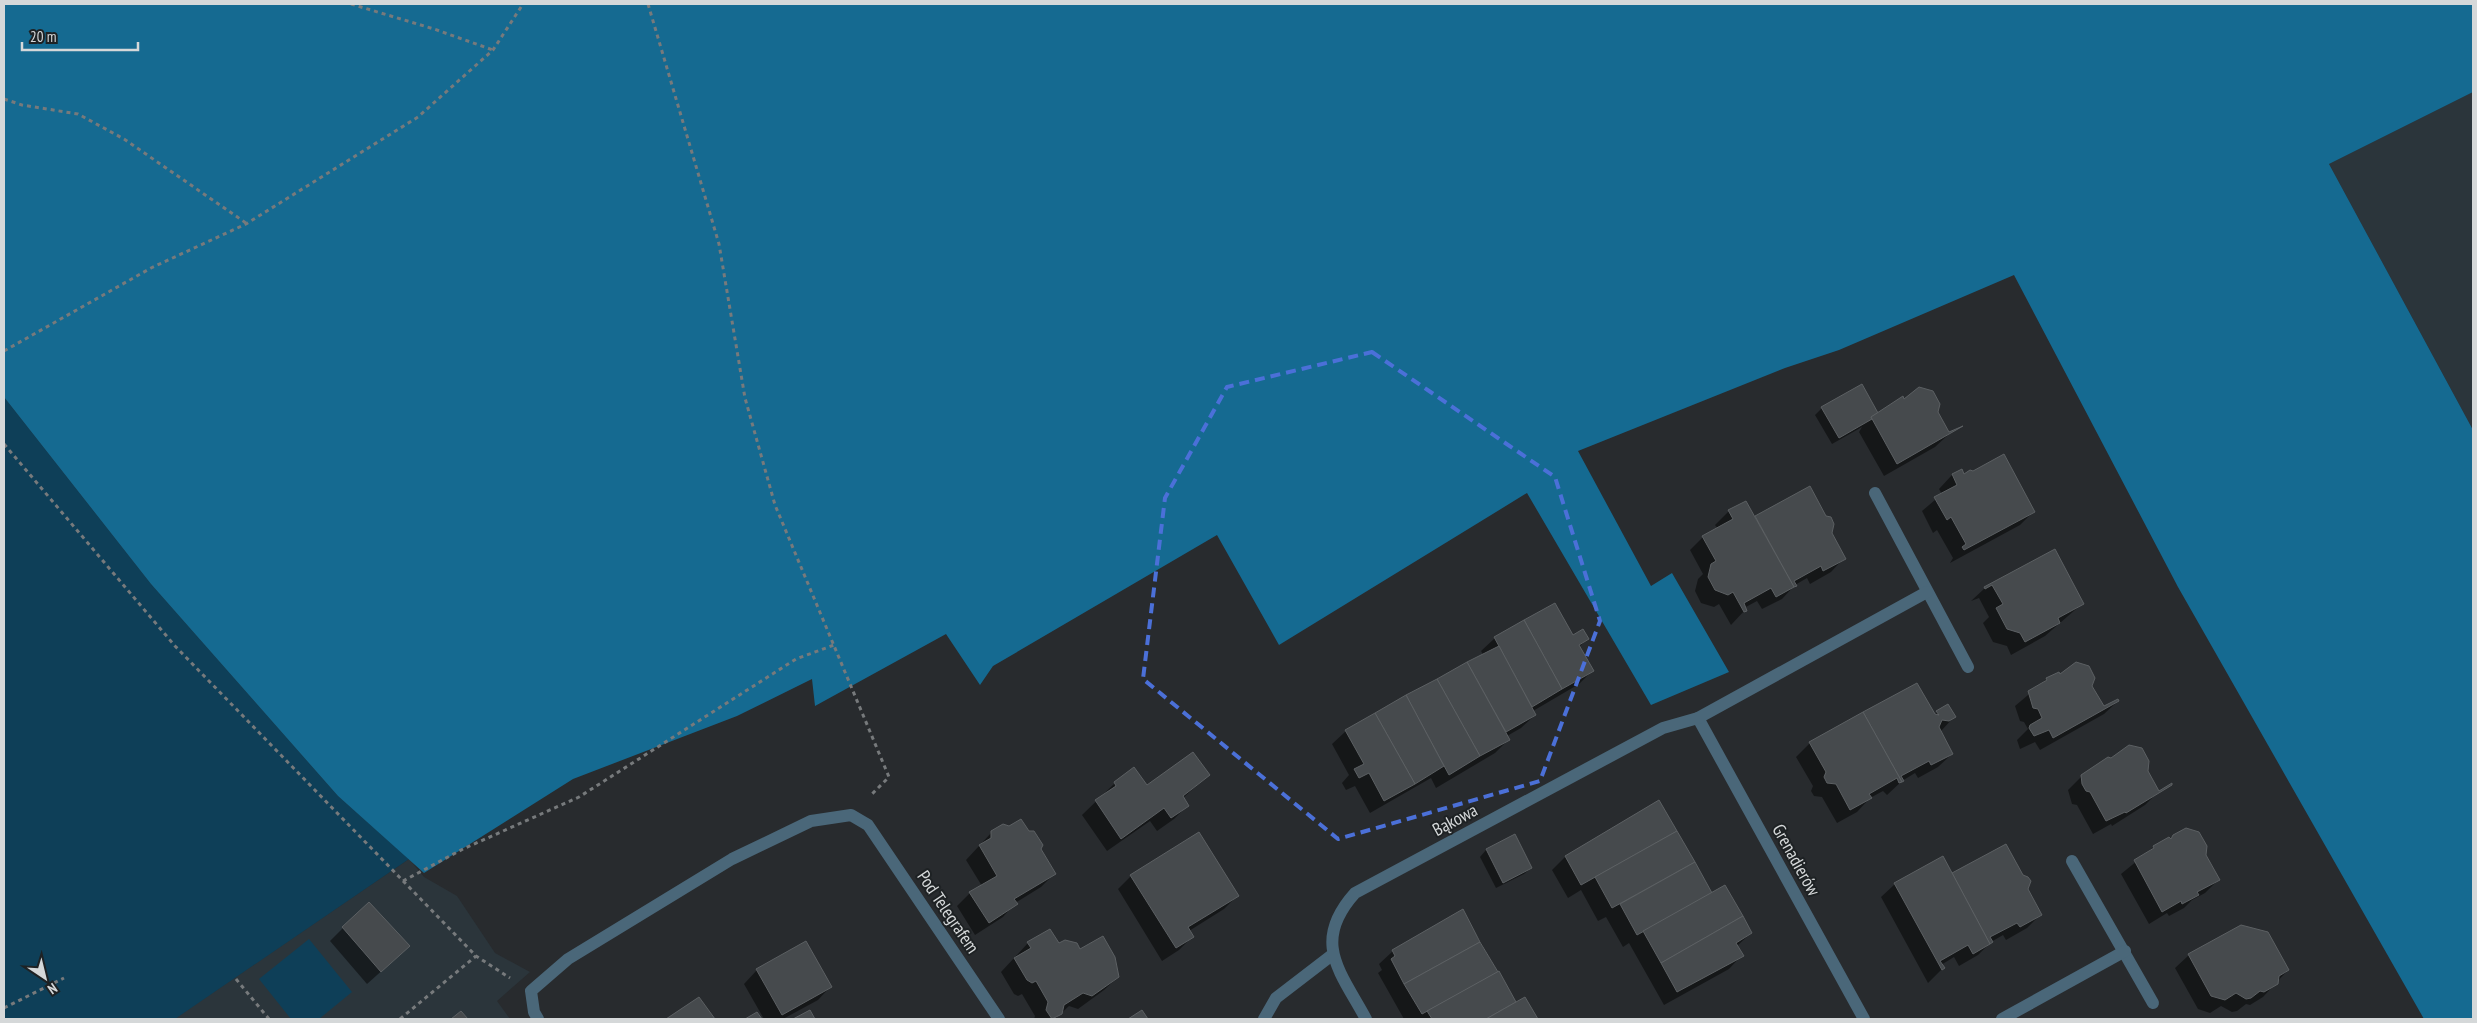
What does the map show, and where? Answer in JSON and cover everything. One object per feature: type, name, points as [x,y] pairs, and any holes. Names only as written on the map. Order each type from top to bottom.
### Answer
[{"type":"street","points":[[1874,493],[1968,667]]},
{"type":"street","name":"Bąkowa","points":[[1332,955],[1334,926],[1342,909],[1355,893],[1663,728],[1698,718],[1928,592]]},
{"type":"street","name":"Grenadierów","points":[[1698,718],[1864,1019]]},
{"type":"street","points":[[538,1019],[534,1012],[531,991],[568,959],[732,859],[811,821],[851,815]]},
{"type":"street","name":"Pod Telegrafem","points":[[851,815],[868,825],[999,1019]]},
{"type":"street","points":[[2072,861],[2153,1003]]},
{"type":"street","points":[[2002,1019],[2125,951]]},
{"type":"street","points":[[1264,1019],[1276,998],[1332,955],[1366,1019]]},
{"type":"path","points":[[351,4],[434,29],[493,50]]},
{"type":"path","points":[[4,352],[151,268],[246,224],[418,117],[493,50],[523,4]]},
{"type":"path","points":[[648,4],[719,244],[744,398],[775,505],[889,777],[851,815]]},
{"type":"path","points":[[4,99],[22,105],[78,114],[124,139],[246,224]]},
{"type":"path","points":[[4,444],[174,646],[476,956],[531,991]]},
{"type":"path","points":[[403,881],[463,849],[579,797],[796,659],[834,645]]},
{"type":"path","points":[[400,1019],[476,956]]},
{"type":"path","points":[[4,1008],[64,978]]},
{"type":"path","points":[[236,979],[269,1019]]},
{"type":"highlighted area","points":[[1372,352],[1555,477],[1600,621],[1540,781],[1338,839],[1143,679],[1165,498],[1227,387]]},
{"type":"shaded area","points":[[4,4],[2473,4],[2473,92],[2329,164],[2473,430],[2473,1019],[2424,1019],[2178,587],[2014,275],[1839,350],[1785,368],[1578,451],[1651,586],[1672,573],[1729,672],[1651,705],[1527,493],[1279,645],[1217,535],[993,666],[980,685],[946,634],[815,706],[812,679],[737,716],[573,779],[424,873],[338,796],[151,584],[4,397]]},
{"type":"shaded area","points":[[2473,92],[2473,430],[2329,164]]},
{"type":"shaded area","points":[[4,397],[151,584],[338,796],[409,859],[175,1019],[4,1019]]},
{"type":"shaded area","points":[[409,859],[424,877],[457,896],[495,953],[530,972],[497,1001],[510,1019],[174,1019]]},
{"type":"shaded area","points":[[309,939],[352,992],[319,1019],[291,1019],[259,979]]},
{"type":"building","points":[[1862,384],[1878,413],[1871,417],[1872,419],[1839,438],[1821,407]]},
{"type":"building","points":[[1919,387],[1933,391],[1940,404],[1938,412],[1949,432],[1963,426],[1897,464],[1871,417],[1903,396],[1904,399]]},
{"type":"building","points":[[2004,454],[2035,512],[1964,550],[1962,547],[1966,544],[1951,517],[1947,520],[1934,497],[1957,485],[1952,474],[1962,469],[1964,474],[1970,470],[1973,471]]},
{"type":"building","points":[[1810,486],[1826,516],[1831,517],[1834,524],[1832,533],[1846,559],[1823,571],[1821,566],[1794,581],[1797,586],[1794,587],[1755,516]]},
{"type":"building","points":[[1746,501],[1794,587],[1776,597],[1771,588],[1744,603],[1747,611],[1744,612],[1733,592],[1728,595],[1715,590],[1708,577],[1711,564],[1716,561],[1702,536],[1733,519],[1728,510]]},
{"type":"building","points":[[2055,549],[2084,604],[2058,618],[2060,623],[2025,642],[2020,633],[2007,629],[1996,608],[2003,604],[1992,585],[1985,589],[1984,587]]},
{"type":"building","points":[[1555,603],[1573,635],[1583,629],[1589,639],[1579,645],[1594,671],[1562,689],[1524,620]]},
{"type":"building","points":[[1524,620],[1562,689],[1532,707],[1494,637]]},
{"type":"building","points":[[1499,646],[1536,715],[1506,732],[1467,662]]},
{"type":"building","points":[[1467,662],[1510,740],[1480,756],[1437,679]]},
{"type":"building","points":[[2076,662],[2089,666],[2095,678],[2092,686],[2104,706],[2118,699],[2119,701],[2053,738],[2049,730],[2034,736],[2029,728],[2030,725],[2042,718],[2038,709],[2033,708],[2028,691],[2047,680],[2046,678],[2059,672],[2060,674]]},
{"type":"building","points":[[1437,679],[1480,756],[1449,775],[1406,695]]},
{"type":"building","points":[[1917,683],[1935,714],[1939,715],[1936,711],[1948,704],[1956,717],[1949,721],[1942,720],[1939,727],[1953,754],[1931,765],[1929,761],[1901,776],[1904,781],[1902,782],[1863,712]]},
{"type":"building","points":[[1406,695],[1444,766],[1415,784],[1375,713]]},
{"type":"building","points":[[1863,712],[1902,782],[1899,783],[1897,778],[1869,794],[1872,798],[1850,810],[1836,784],[1827,783],[1824,777],[1826,772],[1809,742]]},
{"type":"building","points":[[1375,713],[1415,784],[1384,801],[1369,773],[1359,778],[1354,769],[1364,764],[1345,730]]},
{"type":"building","points":[[2129,745],[2142,748],[2149,761],[2148,771],[2159,791],[2172,783],[2172,785],[2126,813],[2106,821],[2090,792],[2086,791],[2082,784],[2081,775]]},
{"type":"building","points":[[1193,752],[1210,775],[1183,796],[1189,806],[1171,818],[1164,808],[1121,839],[1095,800],[1116,786],[1114,782],[1134,767],[1147,785]]},
{"type":"building","points":[[1659,800],[1677,831],[1581,885],[1565,856]]},
{"type":"building","points":[[1021,819],[1029,831],[1034,831],[1043,845],[1041,849],[1056,874],[1014,899],[1018,904],[989,923],[969,892],[997,876],[979,845],[991,838],[991,831],[1003,824],[1009,826]]},
{"type":"building","points":[[2186,828],[2199,832],[2207,846],[2206,855],[2220,880],[2197,892],[2199,895],[2182,904],[2181,901],[2162,912],[2134,860],[2154,848],[2153,846],[2169,837],[2171,839],[2173,835]]},
{"type":"building","points":[[1677,831],[1695,862],[1612,908],[1595,877]]},
{"type":"building","points":[[1199,832],[1239,896],[1188,927],[1194,937],[1176,948],[1130,875]]},
{"type":"building","points":[[1515,834],[1532,868],[1503,883],[1486,849]]},
{"type":"building","points":[[2006,844],[2023,875],[2031,881],[2028,889],[2042,915],[2020,927],[2017,923],[1990,937],[1993,942],[1990,944],[1952,873]]},
{"type":"building","points":[[1943,856],[1990,944],[1973,954],[1968,945],[1940,961],[1945,968],[1942,970],[1894,883]]},
{"type":"building","points":[[1695,862],[1712,893],[1637,935],[1620,904]]},
{"type":"building","points":[[1725,885],[1743,916],[1661,963],[1643,931]]},
{"type":"building","points":[[369,902],[410,946],[381,972],[342,927]]},
{"type":"building","points":[[1463,909],[1480,942],[1404,984],[1391,959],[1395,956],[1392,950]]},
{"type":"building","points":[[1743,916],[1752,933],[1736,943],[1744,956],[1677,992],[1661,963]]},
{"type":"building","points":[[2241,925],[2268,932],[2289,970],[2279,976],[2278,984],[2264,992],[2260,991],[2251,998],[2246,999],[2236,993],[2225,1000],[2211,996],[2188,954]]},
{"type":"building","points":[[1050,929],[1059,943],[1065,940],[1077,943],[1080,949],[1103,936],[1115,957],[1119,977],[1092,996],[1083,993],[1064,1005],[1062,1014],[1052,1019],[1046,1010],[1048,1002],[1036,981],[1032,983],[1027,980],[1014,958],[1031,948],[1027,942]]},
{"type":"building","points":[[806,941],[832,987],[782,1015],[756,969]]},
{"type":"building","points":[[1480,942],[1498,972],[1422,1014],[1404,984]]},
{"type":"building","points":[[1499,971],[1516,1002],[1486,1019],[1432,1019],[1427,1011]]},
{"type":"building","points":[[699,997],[715,1019],[666,1019]]},
{"type":"building","points":[[1525,997],[1538,1019],[1486,1019],[1516,1002]]},
{"type":"building","points":[[810,1010],[815,1019],[793,1019]]},
{"type":"building","points":[[1142,1010],[1148,1019],[1128,1019]]},
{"type":"building","points":[[461,1011],[468,1019],[451,1019]]},
{"type":"building","points":[[757,1012],[762,1019],[745,1019]]}]
